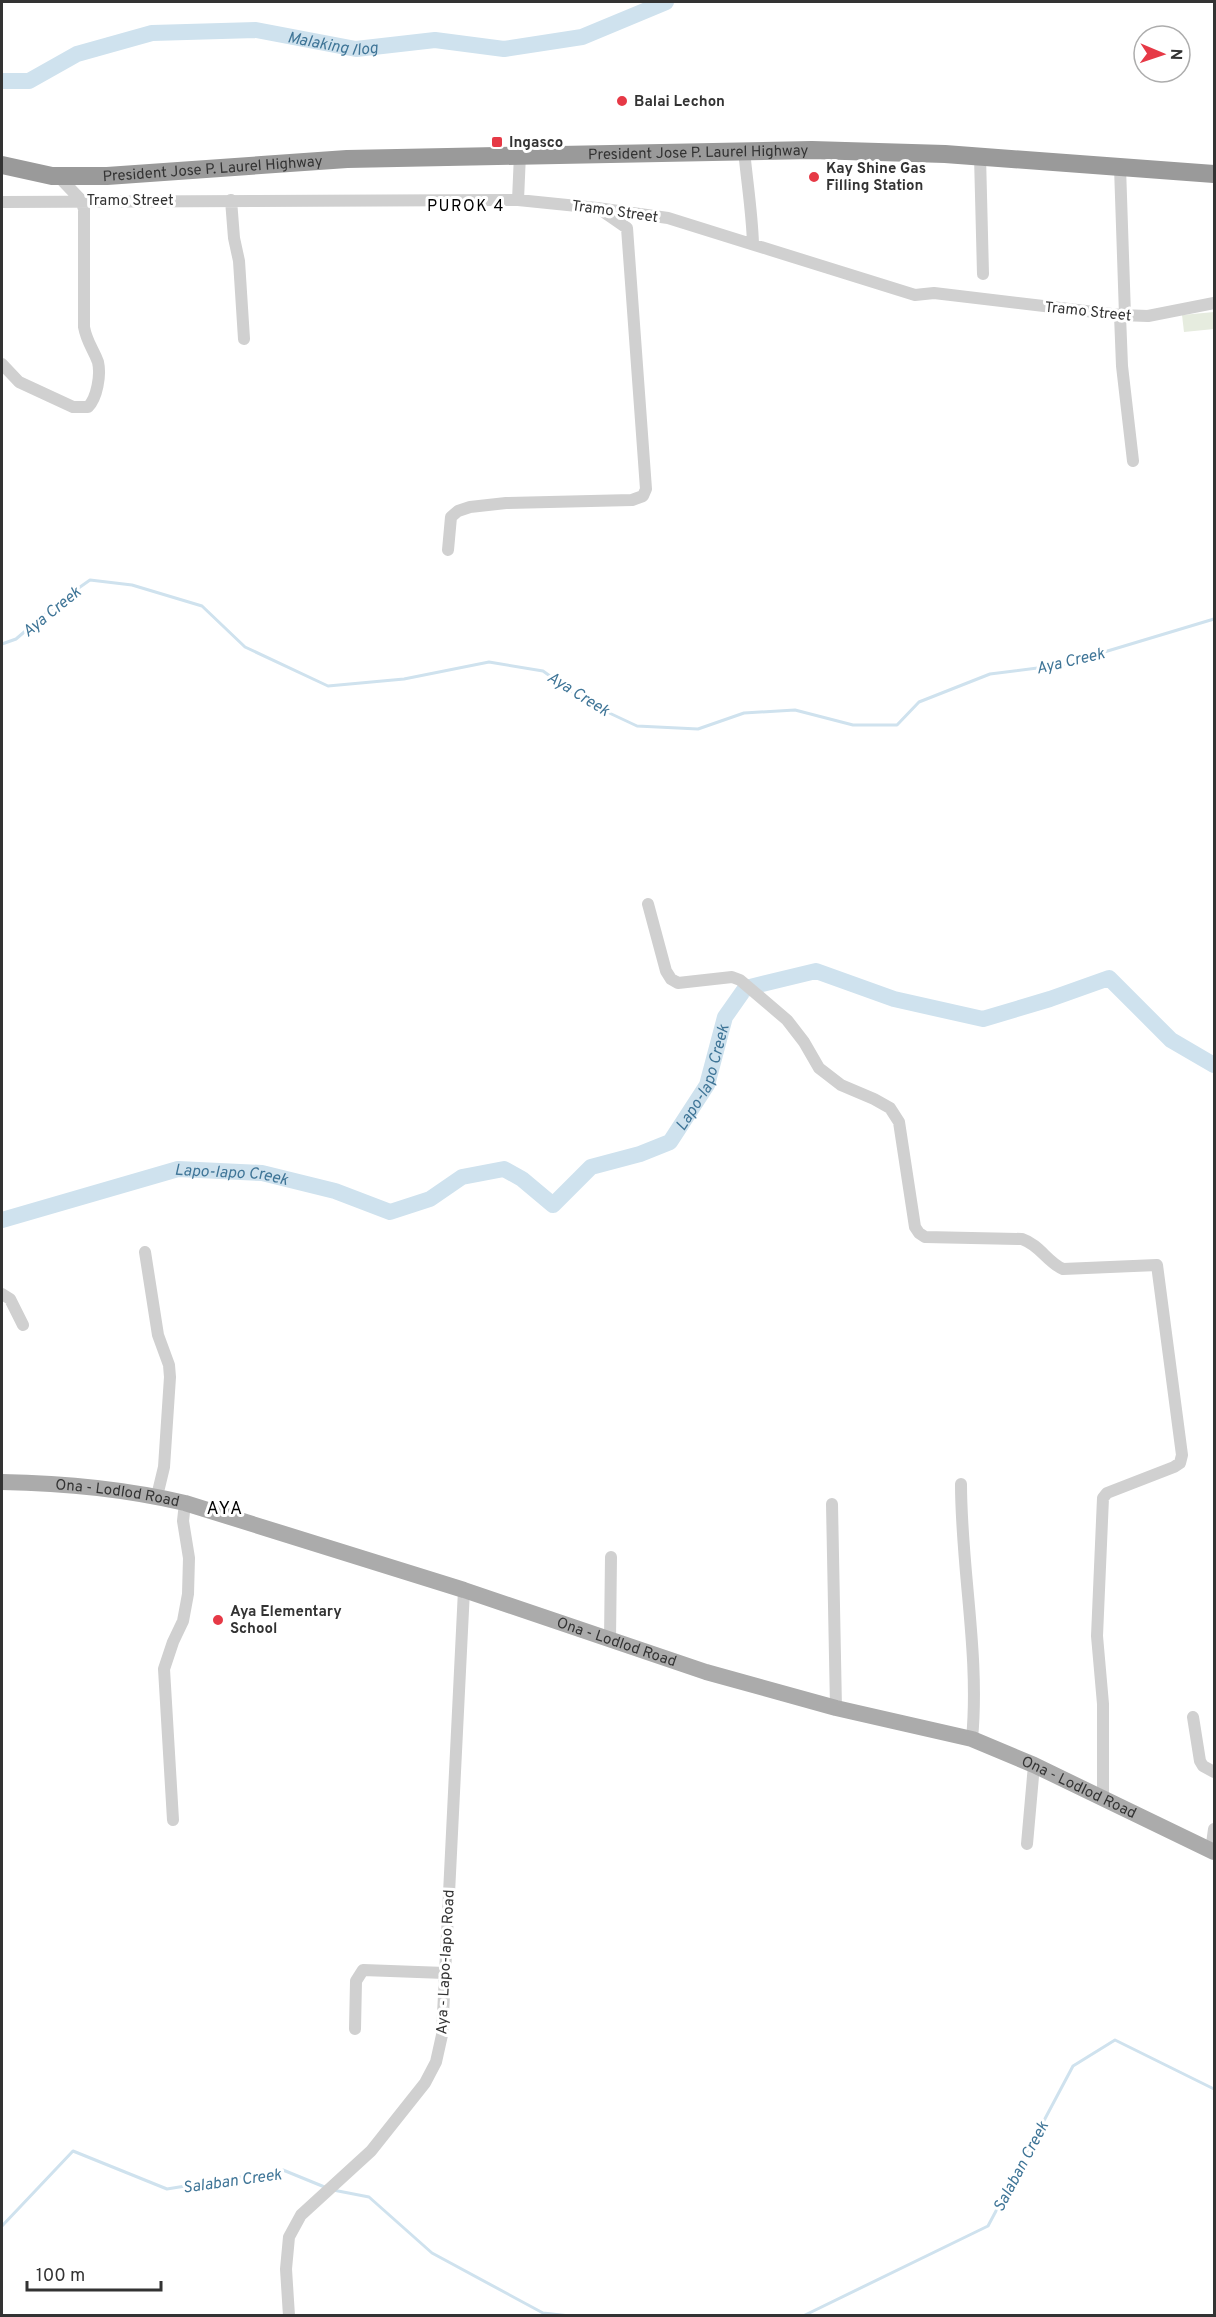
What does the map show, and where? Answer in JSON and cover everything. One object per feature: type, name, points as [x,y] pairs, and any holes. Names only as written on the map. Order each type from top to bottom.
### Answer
[{"type":"highway","name":"President Jose P. Laurel Highway","points":[[2,165],[59,177],[154,173],[347,159],[744,150],[894,151],[1215,174]]},
{"type":"main road","name":"Ona - Lodlod Road","points":[[2,1482],[55,1483],[157,1496],[185,1503],[464,1590],[706,1672],[836,1708],[972,1739],[1034,1765],[1213,1851]]},
{"type":"street","points":[[744,150],[747,185],[752,204],[753,244]]},
{"type":"street","points":[[518,200],[519,154]]},
{"type":"street","points":[[980,156],[983,274]]},
{"type":"street","points":[[1120,167],[1122,366],[1133,461]]},
{"type":"street","points":[[2,364],[19,382],[73,407],[88,407],[93,402],[99,376],[98,362],[86,340],[84,327],[84,209],[81,200],[59,177]]},
{"type":"street","points":[[231,200],[234,238],[239,261],[244,339]]},
{"type":"street","name":"Tramo Street","points":[[2,202],[518,200],[597,208],[668,219],[915,296],[934,293],[1148,316],[1215,303]]},
{"type":"street","points":[[448,550],[451,518],[458,511],[470,507],[506,503],[632,500],[643,496],[646,489],[627,228],[597,208]]},
{"type":"street","points":[[648,904],[666,971],[671,979],[678,983],[732,977],[740,980],[787,1020],[804,1042],[819,1068],[842,1084],[890,1108],[899,1122],[911,1209],[915,1227],[919,1233],[925,1237],[1022,1239],[1036,1245],[1054,1265],[1063,1269],[1157,1265],[1182,1455],[1180,1464],[1107,1493],[1103,1498],[1097,1636],[1103,1704],[1103,1798]]},
{"type":"street","points":[[145,1252],[158,1335],[169,1365],[170,1377],[164,1467],[157,1496]]},
{"type":"street","points":[[2,1294],[10,1299],[22,1325]]},
{"type":"street","points":[[961,1484],[962,1531],[976,1701],[972,1739]]},
{"type":"street","points":[[172,1820],[164,1676],[173,1642],[183,1622],[188,1594],[189,1558],[183,1528],[185,1503]]},
{"type":"street","points":[[832,1504],[836,1708]]},
{"type":"street","points":[[610,1639],[611,1557]]},
{"type":"street","name":"Aya - Lapo-lapo Road","points":[[289,2316],[286,2269],[289,2237],[301,2215],[371,2151],[425,2083],[436,2062],[442,2035],[464,1590]]},
{"type":"street","points":[[1193,1717],[1200,1761],[1203,1766],[1215,1772]]},
{"type":"street","points":[[1027,1844],[1034,1765]]},
{"type":"street","points":[[1213,1851],[1215,1829]]},
{"type":"street","points":[[355,2029],[356,1980],[363,1970],[445,1973]]},
{"type":"shaded area","points":[[1214,312],[1214,329],[1184,332],[1182,315]]},
{"type":"waterway","name":"Malaking Ilog","points":[[2,81],[29,81],[77,54],[152,33],[256,30],[356,49],[435,40],[504,49],[582,37],[666,2]]},
{"type":"waterway","name":"Aya Creek","points":[[2,644],[16,639],[63,599],[90,580],[132,585],[202,606],[245,647],[328,686],[404,679],[489,662],[543,671],[588,703],[637,726],[698,729],[744,713],[795,710],[853,725],[897,725],[919,702],[990,674],[1061,665],[1214,619]]},
{"type":"waterway","name":"Lapo-lapo Creek","points":[[2,1220],[178,1169],[262,1173],[335,1191],[390,1212],[430,1199],[462,1177],[504,1169],[522,1179],[553,1205],[591,1167],[640,1154],[670,1142],[707,1085],[725,1017],[744,990],[816,971],[894,999],[983,1019],[1109,978],[1171,1040],[1214,1065]]},
{"type":"waterway","name":"Salaban Creek","points":[[803,2316],[988,2226],[1073,2066],[1115,2040],[1214,2089]]},
{"type":"waterway","name":"Salaban Creek","points":[[2,2226],[73,2151],[167,2189],[283,2170],[327,2188]]},
{"type":"waterway","name":"Salaban Creek","points":[[333,2190],[369,2197],[432,2253],[543,2313],[570,2316]]},
{"type":"place","name":"Balai Lechon","points":[[622,101]]},
{"type":"place","name":"Ingasco","points":[[497,142]]},
{"type":"place","name":"Kay Shine Gas Filling Station","points":[[814,177]]},
{"type":"place","name":"Aya Elementary School","points":[[218,1620]]},
{"type":"district","name":"PUROK 4","points":[[466,205]]},
{"type":"district","name":"AYA","points":[[225,1508]]}]
